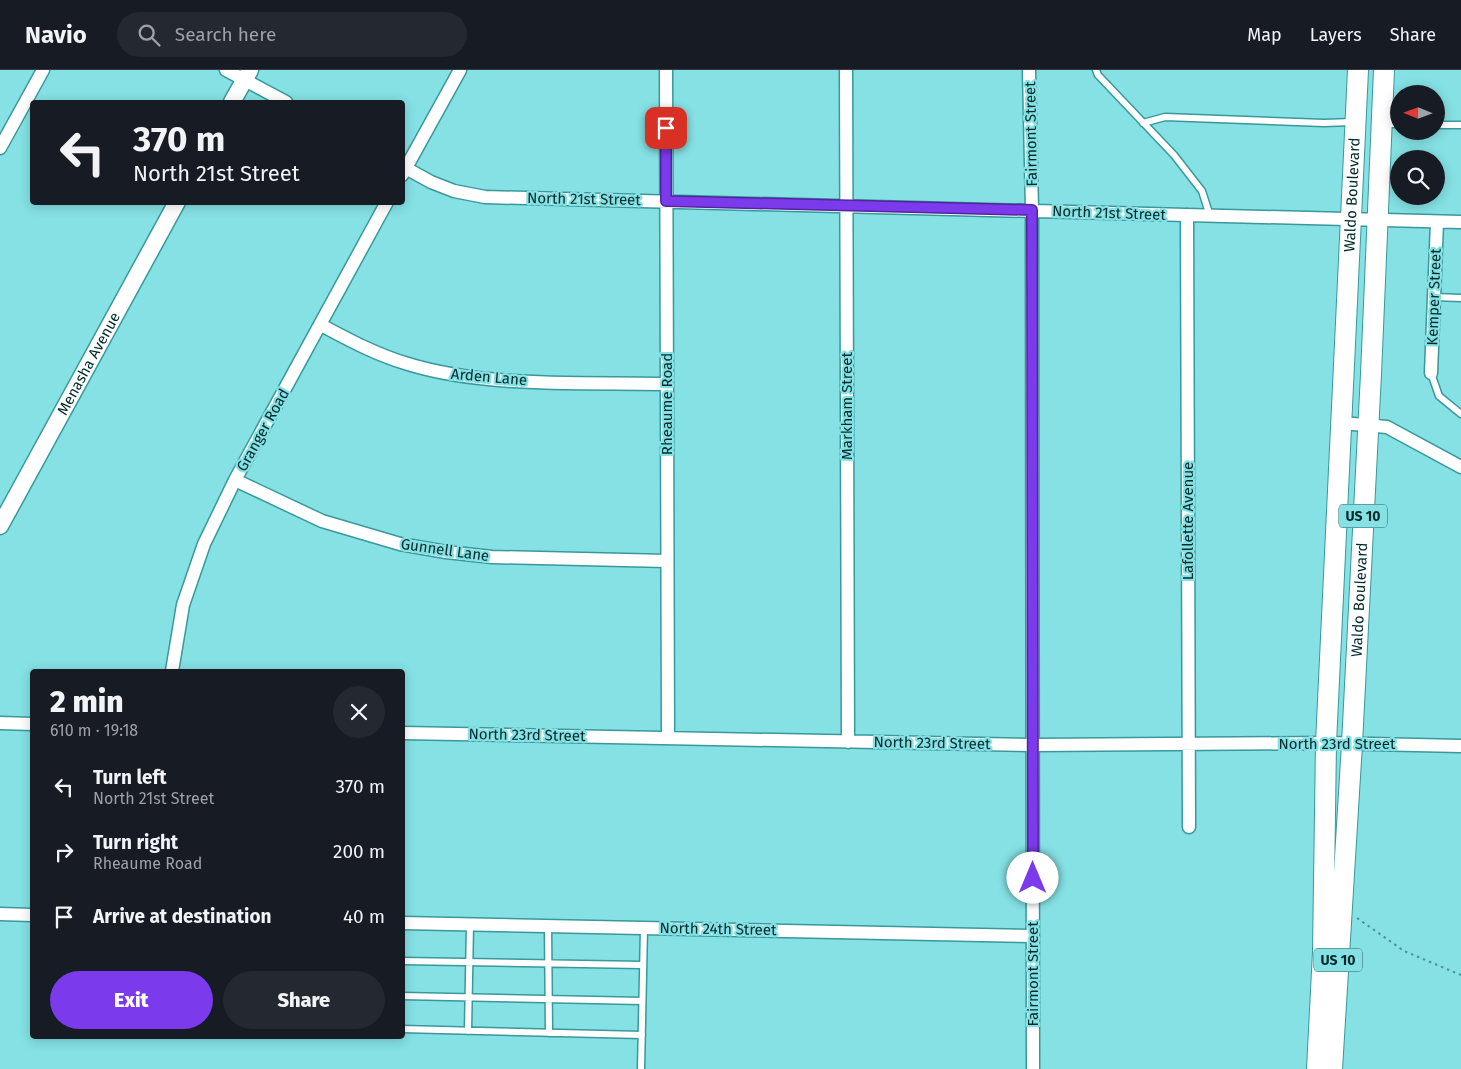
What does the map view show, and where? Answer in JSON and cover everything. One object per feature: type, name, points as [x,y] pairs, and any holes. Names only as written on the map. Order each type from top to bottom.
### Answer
[{"type":"main road","name":"Waldo Boulevard","points":[[1318,1069],[1323,952],[1326,744],[1358,70]]},
{"type":"main road","name":"Waldo Boulevard","points":[[1332,1069],[1352,744],[1378,220],[1390,124],[1384,70]]},
{"type":"street","points":[[0,148],[43,70]]},
{"type":"street","points":[[226,70],[247,75],[283,100]]},
{"type":"street","points":[[405,168],[460,70]]},
{"type":"street","name":"Rheaume Road","points":[[666,70],[668,738]]},
{"type":"street","name":"Markham Street","points":[[846,70],[848,742]]},
{"type":"street","name":"Fairmont Street","points":[[1029,70],[1032,210],[1033,1069]]},
{"type":"street","points":[[233,100],[247,75]]},
{"type":"street","name":"North 21st Street","points":[[405,170],[454,191],[485,197],[1461,222]]},
{"type":"street","name":"Menasha Avenue","points":[[0,526],[175,205]]},
{"type":"street","name":"Granger Road","points":[[172,669],[183,606],[204,544],[235,480],[385,205]]},
{"type":"street","name":"Lafollette Avenue","points":[[1187,215],[1189,827]]},
{"type":"street","name":"Kemper Street","points":[[1431,373],[1437,222]]},
{"type":"street","name":"Arden Lane","points":[[321,325],[391,358],[407,364],[449,374],[517,381],[666,384]]},
{"type":"street","points":[[1342,422],[1368,424],[1391,429],[1461,467]]},
{"type":"street","name":"Gunnell Lane","points":[[235,480],[322,521],[400,544],[492,557],[667,561]]},
{"type":"street","points":[[0,723],[30,724]]},
{"type":"street","name":"North 23rd Street","points":[[405,732],[1033,745],[1352,744],[1461,746]]},
{"type":"street","points":[[0,914],[30,915]]},
{"type":"street","name":"North 24th Street","points":[[405,923],[1033,936]]},
{"type":"lane","points":[[1096,70],[1098,75],[1174,155],[1202,191],[1210,216]]},
{"type":"lane","points":[[1143,123],[1165,117],[1324,123],[1356,122]]},
{"type":"lane","points":[[1445,125],[1461,125]]},
{"type":"lane","points":[[1434,297],[1461,298]]},
{"type":"lane","points":[[1431,373],[1439,396],[1461,414]]},
{"type":"lane","points":[[468,1031],[470,924]]},
{"type":"lane","points":[[548,926],[549,1033]]},
{"type":"lane","points":[[641,1069],[644,928]]},
{"type":"lane","points":[[405,961],[642,965]]},
{"type":"lane","points":[[405,996],[642,1001]]},
{"type":"lane","points":[[405,1029],[642,1036]]},
{"type":"path","points":[[1351,914],[1404,952],[1461,975]]},
{"type":"route","points":[[666,128],[666,201],[1032,210],[1033,878]]}]
